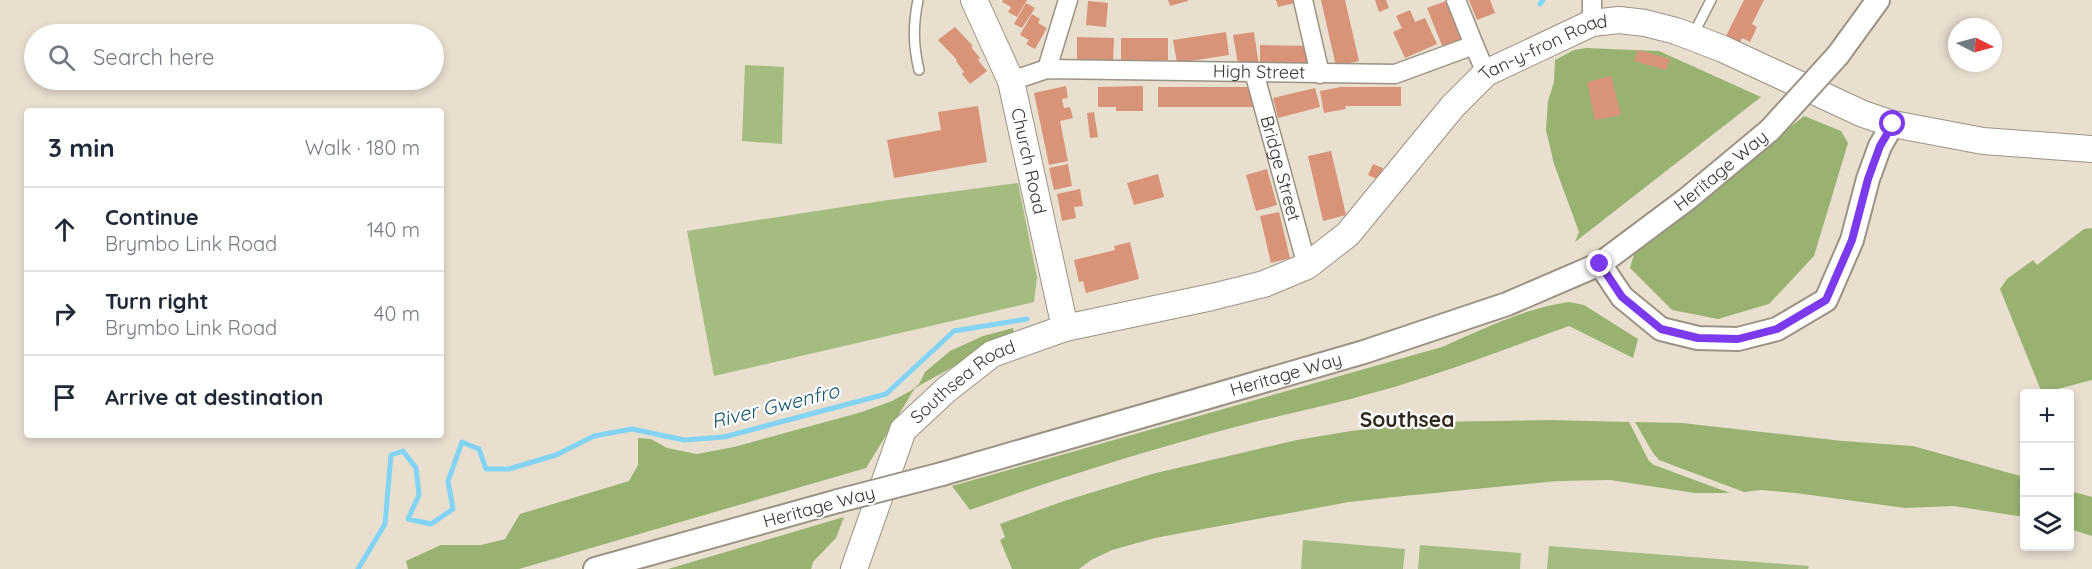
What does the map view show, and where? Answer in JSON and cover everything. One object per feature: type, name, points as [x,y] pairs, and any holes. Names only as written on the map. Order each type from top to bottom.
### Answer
[{"type":"main road","name":"Church Road","points":[[974,0],[1011,81],[1065,328]]},
{"type":"main road","name":"Tan-y-fron Road","points":[[1065,328],[1263,284],[1307,266],[1348,234],[1453,106],[1486,73],[1592,11],[1618,20],[1646,23],[1676,30],[1723,49],[1863,114],[1893,124],[1983,141],[2092,149]]},
{"type":"main road","name":"Southsea Road","points":[[854,569],[903,430],[946,390],[992,354],[1065,328]]},
{"type":"street","points":[[1047,69],[1068,0]]},
{"type":"street","points":[[1303,0],[1320,74]]},
{"type":"street","points":[[1456,0],[1486,73]]},
{"type":"street","name":"Heritage Way","points":[[595,569],[942,474],[1425,333],[1507,304],[1600,264],[1687,199],[1770,130],[1838,55],[1878,0]]},
{"type":"street","name":"High Street","points":[[1011,81],[1047,69],[1395,74],[1474,45]]},
{"type":"street","name":"Bridge Street","points":[[1254,72],[1307,266]]},
{"type":"street","points":[[1600,264],[1622,297],[1661,329],[1698,338],[1738,339],[1777,329],[1826,300],[1852,240],[1868,179],[1880,146],[1893,124]]},
{"type":"lane","points":[[918,0],[913,27],[919,70]]},
{"type":"lane","points":[[1692,37],[1709,3],[1697,0]]},
{"type":"green space","points":[[1586,48],[1659,51],[1761,97],[1575,242],[1579,232],[1554,164],[1546,130],[1548,101],[1554,82],[1555,60],[1574,50]]},
{"type":"green space","points":[[745,65],[784,67],[782,144],[742,141]]},
{"type":"green space","points":[[1804,116],[1841,131],[1848,143],[1814,256],[1769,304],[1718,319],[1672,310],[1630,268],[1635,251]]},
{"type":"green space","points":[[1018,183],[1037,277],[1034,302],[714,376],[687,231],[881,201]]},
{"type":"green space","points":[[2092,228],[2092,380],[2057,389],[2040,389],[2000,289],[2007,279],[2033,260],[2037,265],[2084,229]]},
{"type":"green space","points":[[1569,302],[1584,305],[1638,339],[1633,358],[1569,326],[1401,385],[1171,445],[970,510],[952,486],[1442,347],[1520,314]]},
{"type":"green space","points":[[1013,328],[1014,333],[915,388],[866,468],[519,569],[408,569],[406,561],[441,545],[481,545],[505,539],[520,514],[629,481],[638,465],[638,438],[651,439],[667,448],[697,454],[734,447],[862,412],[892,401],[912,390],[919,384],[925,372],[950,351],[983,336]]},
{"type":"green space","points":[[1551,420],[1629,422],[1649,461],[1654,465],[1730,493],[1695,493],[1610,480],[1558,481],[1349,502],[1155,538],[1112,550],[1091,560],[1079,569],[1012,569],[1000,540],[1005,537],[1000,524],[1064,501],[1152,474],[1297,440],[1432,422]]},
{"type":"green space","points":[[1635,422],[1682,423],[1843,441],[1913,446],[2020,476],[2020,516],[1954,506],[1905,508],[1796,493],[1761,490],[1744,492],[1659,460]]},
{"type":"green space","points":[[2074,492],[2092,497],[2092,536],[2074,530]]},
{"type":"green space","points":[[844,517],[836,538],[813,562],[811,569],[668,569]]},
{"type":"green space","points":[[1303,540],[1405,549],[1403,569],[1301,569]]},
{"type":"green space","points":[[1420,545],[1521,553],[1520,569],[1418,569]]},
{"type":"green space","points":[[1549,546],[1809,566],[1808,569],[1547,569]]},
{"type":"building","points":[[1003,0],[1027,0],[1017,17],[1008,12],[1011,7],[1002,2]]},
{"type":"building","points":[[1168,0],[1188,0],[1188,1],[1170,6]]},
{"type":"building","points":[[1276,0],[1299,0],[1299,2],[1278,7]]},
{"type":"building","points":[[1321,0],[1345,0],[1359,61],[1336,66]]},
{"type":"building","points":[[1375,0],[1386,0],[1389,8],[1379,12]]},
{"type":"building","points":[[1449,0],[1467,38],[1443,48],[1427,8]]},
{"type":"building","points":[[1469,0],[1490,0],[1495,13],[1477,20]]},
{"type":"building","points":[[1744,0],[1764,0],[1752,24],[1757,27],[1750,42],[1742,38],[1739,45],[1725,38]]},
{"type":"building","points":[[1088,1],[1108,3],[1106,27],[1086,25]]},
{"type":"building","points":[[1026,3],[1035,8],[1022,28],[1014,24]]},
{"type":"building","points":[[1410,10],[1415,22],[1425,18],[1437,44],[1405,58],[1393,32],[1402,28],[1396,16]]},
{"type":"building","points":[[1032,14],[1040,19],[1038,23],[1047,28],[1035,49],[1026,44],[1029,40],[1020,35]]},
{"type":"building","points":[[955,27],[973,46],[971,47],[980,58],[978,60],[987,71],[970,84],[962,74],[964,72],[957,60],[938,40]]},
{"type":"building","points":[[1226,32],[1229,55],[1177,63],[1173,40]]},
{"type":"building","points":[[1254,32],[1259,66],[1239,70],[1233,35]]},
{"type":"building","points":[[1077,37],[1114,38],[1113,64],[1077,62]]},
{"type":"building","points":[[1121,38],[1168,38],[1168,60],[1121,60]]},
{"type":"building","points":[[1260,45],[1313,46],[1312,67],[1260,66]]},
{"type":"building","points":[[1638,50],[1670,59],[1666,70],[1634,61]]},
{"type":"building","points":[[1611,76],[1621,115],[1595,120],[1587,82]]},
{"type":"building","points":[[1066,86],[1068,98],[1062,99],[1064,108],[1070,107],[1073,118],[1060,121],[1068,161],[1049,165],[1034,93]]},
{"type":"building","points":[[1143,86],[1143,111],[1116,111],[1116,107],[1098,107],[1098,87]]},
{"type":"building","points":[[1158,87],[1254,87],[1254,107],[1158,107]]},
{"type":"building","points":[[1341,87],[1401,87],[1401,106],[1345,106],[1346,109],[1324,113],[1320,91]]},
{"type":"building","points":[[1315,88],[1320,107],[1278,118],[1273,98]]},
{"type":"building","points":[[978,106],[987,162],[894,178],[887,140],[941,130],[938,112]]},
{"type":"building","points":[[1094,112],[1098,137],[1090,138],[1087,113]]},
{"type":"building","points":[[1331,151],[1346,215],[1323,221],[1308,156]]},
{"type":"building","points":[[1068,164],[1072,186],[1054,190],[1049,168]]},
{"type":"building","points":[[1373,164],[1383,168],[1379,180],[1368,175]]},
{"type":"building","points":[[1267,169],[1277,205],[1256,211],[1246,175]]},
{"type":"building","points":[[1158,174],[1164,197],[1134,205],[1127,183]]},
{"type":"building","points":[[1080,189],[1083,206],[1074,207],[1076,218],[1062,221],[1057,194]]},
{"type":"building","points":[[1279,212],[1290,258],[1271,263],[1260,216]]},
{"type":"building","points":[[1130,242],[1139,279],[1086,293],[1083,281],[1079,282],[1074,260],[1115,250],[1114,246]]},
{"type":"waterway","name":"River Gwenfro","points":[[1540,4],[1543,0]]},
{"type":"waterway","name":"River Gwenfro","points":[[358,569],[385,524],[391,455],[403,451],[416,468],[419,495],[408,519],[431,524],[453,509],[448,481],[462,442],[479,449],[486,469],[509,469],[556,455],[594,436],[632,429],[684,440],[724,437],[886,394],[954,331],[1027,319]]},
{"type":"district","name":"Southsea","points":[[1407,420]]},
{"type":"route","points":[[1600,264],[1622,297],[1661,329],[1698,338],[1738,339],[1777,329],[1826,300],[1852,240],[1868,179],[1880,146],[1893,124]]}]
